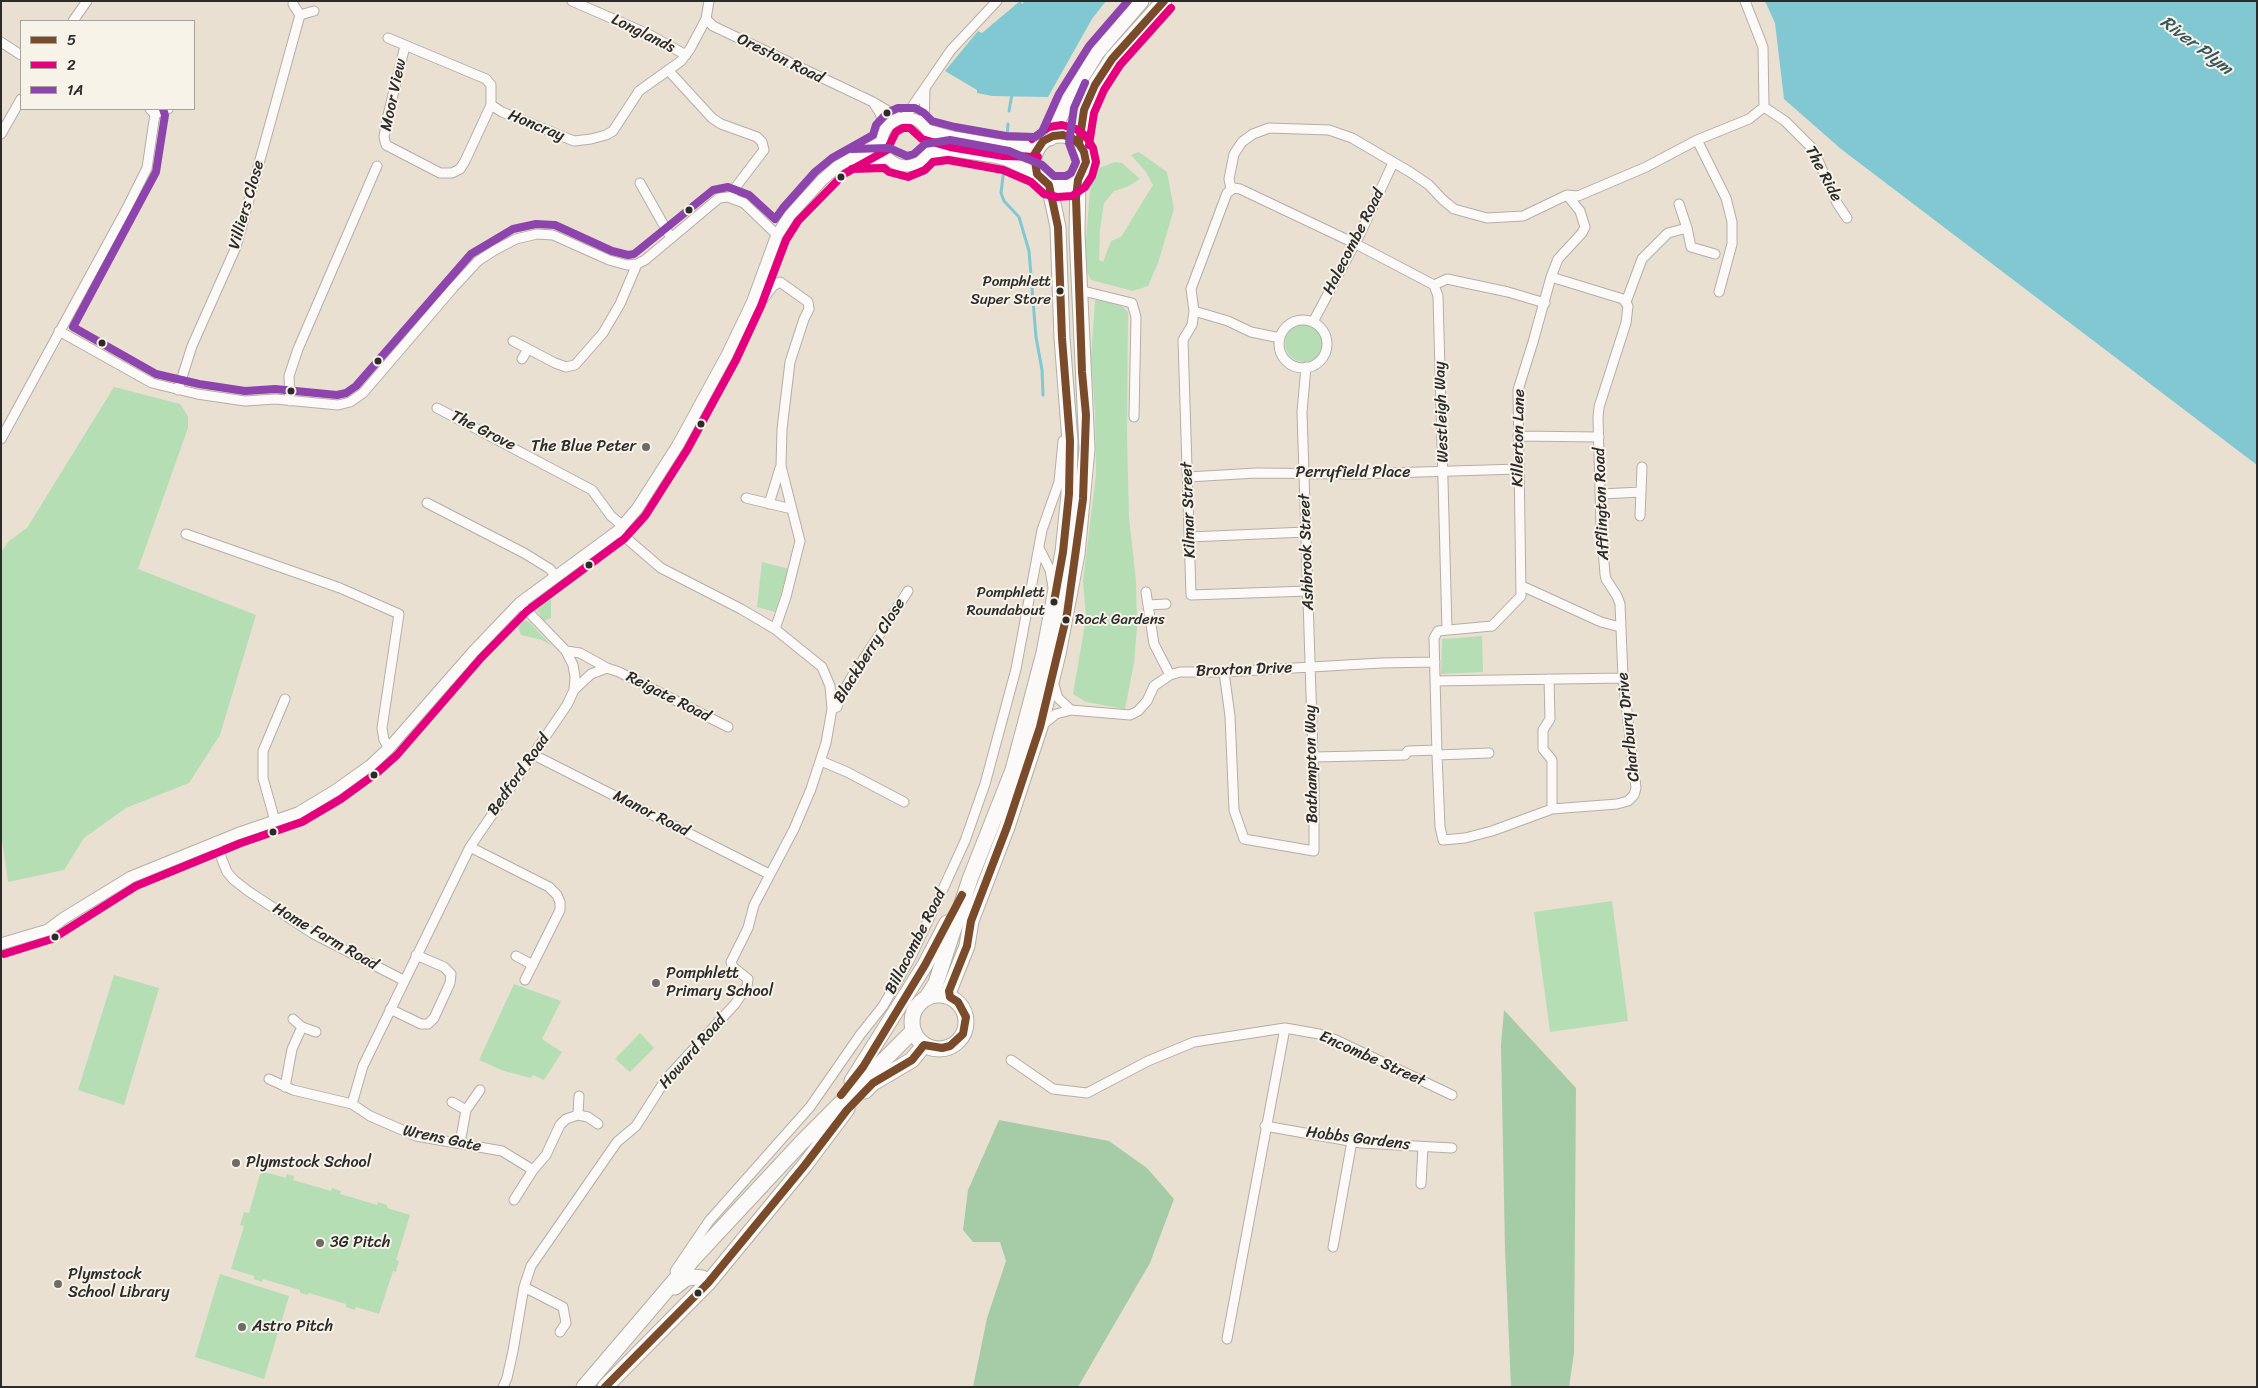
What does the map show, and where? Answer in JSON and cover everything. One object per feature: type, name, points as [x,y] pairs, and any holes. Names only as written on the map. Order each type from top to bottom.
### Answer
[{"type":"main road","points":[[1079,144],[1084,110],[1095,85],[1112,59],[1164,1]]},
{"type":"main road","points":[[1044,142],[1062,135],[1072,138],[1079,144],[1084,152],[1086,162],[1084,172],[1078,180],[1069,186],[1049,185],[1037,174],[1034,156],[1097,52],[1139,4],[1148,17]]},
{"type":"main road","points":[[950,997],[949,991],[966,946],[971,921],[1007,827],[1040,727],[1067,614],[1083,499],[1086,415],[1082,372],[1079,290],[1078,180]]},
{"type":"main road","name":"Billacombe Road","points":[[584,1387],[647,1314],[692,1253],[715,1237],[802,1142],[913,1031],[913,1013],[917,1005],[927,998],[936,983],[970,879],[1013,770],[1032,702],[1063,552],[1069,494],[1070,442],[1066,414],[1058,227],[1049,185]]},
{"type":"main road","name":"Billacombe Road","points":[[812,1134],[863,1067],[925,966],[970,879]]},
{"type":"main road","points":[[913,1031],[924,1045],[942,1048],[950,1046],[963,1034],[966,1026],[963,1009],[950,997],[942,994],[927,998]]},
{"type":"main road","points":[[605,1387],[708,1283],[805,1165],[847,1110],[873,1083],[912,1060],[924,1045]]},
{"type":"main road","points":[[692,1253],[701,1266],[711,1268],[753,1228]]},
{"type":"main road","points":[[647,1314],[685,1279],[698,1276],[708,1283]]},
{"type":"street","points":[[74,20],[87,1]]},
{"type":"street","name":"Longlands","points":[[572,1],[688,52]]},
{"type":"street","points":[[706,19],[709,1]]},
{"type":"street","points":[[903,118],[951,50],[997,1]]},
{"type":"street","points":[[1545,302],[1448,279],[1434,285],[1354,243],[1240,188],[1231,189],[1229,179],[1234,154],[1242,142],[1253,134],[1269,128],[1329,130],[1352,138],[1429,185],[1454,209],[1471,215],[1505,218],[1523,216],[1567,195],[1578,196],[1646,167],[1697,140],[1749,119],[1764,107],[1763,47],[1745,1]]},
{"type":"street","points":[[294,4],[300,15],[314,11]]},
{"type":"street","name":"Villiers Close","points":[[178,390],[192,346],[236,247],[300,15]]},
{"type":"street","name":"Honcray","points":[[490,105],[502,112],[574,141],[591,139],[613,131],[639,91],[681,61],[706,19]]},
{"type":"street","name":"Oreston Road","points":[[706,19],[713,26],[903,118]]},
{"type":"street","points":[[388,38],[486,79],[491,85],[490,105]]},
{"type":"street","points":[[1,42],[20,54]]},
{"type":"street","name":"Moor View","points":[[405,46],[387,119],[384,136],[386,144],[440,173],[452,174],[460,169],[465,161],[490,105]]},
{"type":"street","points":[[668,70],[712,118],[721,124],[757,137],[762,142],[764,150],[736,188],[732,198]]},
{"type":"street","points":[[873,102],[880,113],[884,130],[881,142],[887,158],[893,163],[907,167],[920,162],[928,153],[930,145],[926,127],[925,88]]},
{"type":"street","points":[[1,134],[20,101]]},
{"type":"street","name":"The Ride","points":[[1764,107],[1785,121],[1813,149],[1837,203],[1847,218]]},
{"type":"street","points":[[1,439],[147,168],[152,112]]},
{"type":"street","points":[[884,130],[894,120],[912,118],[926,127],[953,137],[1005,146],[1044,142]]},
{"type":"street","points":[[1697,140],[1726,198],[1731,214],[1732,244],[1718,292]]},
{"type":"street","points":[[1,944],[48,930],[64,918],[131,877],[215,842],[298,812],[336,790],[371,765],[389,748],[474,651],[520,603],[620,529],[637,509],[678,445],[727,355],[752,303],[777,235],[790,215],[822,180],[838,166],[881,142]]},
{"type":"street","points":[[928,153],[948,150],[994,157],[1006,160],[1037,174]]},
{"type":"street","points":[[852,159],[887,158]]},
{"type":"street","name":"Halecombe Road","points":[[1314,322],[1393,163]]},
{"type":"street","points":[[290,401],[289,376],[298,349],[377,166]]},
{"type":"street","points":[[640,183],[671,238]]},
{"type":"street","name":"Kilmar Street","points":[[1231,189],[1227,193],[1191,289],[1194,311],[1192,325],[1183,340],[1191,595],[1308,591]]},
{"type":"street","name":"Killerton Lane","points":[[1522,586],[1518,469],[1518,390],[1558,259],[1582,233],[1585,227],[1580,211],[1567,195]]},
{"type":"street","points":[[60,331],[132,374],[152,383],[178,390],[245,401],[290,401],[338,406],[350,402],[363,393],[452,288],[478,262],[516,239],[537,234],[553,235],[609,260],[627,265],[637,264],[645,260],[719,198],[732,198],[744,203],[777,235]]},
{"type":"street","points":[[1678,204],[1687,228],[1691,247],[1715,254]]},
{"type":"street","name":"Afflington Road","points":[[1620,627],[1620,604],[1605,574],[1599,407],[1626,323],[1628,312],[1626,302],[1642,259],[1668,233],[1687,228]]},
{"type":"street","points":[[513,341],[566,367],[575,365],[603,333],[620,304],[637,264]]},
{"type":"street","points":[[1551,278],[1626,302]]},
{"type":"street","points":[[752,303],[758,306],[773,286],[780,282],[808,302],[810,309],[804,319],[790,362],[782,430],[781,466],[769,504]]},
{"type":"street","name":"Westleigh Way","points":[[1434,285],[1438,296],[1447,629]]},
{"type":"street","points":[[1079,290],[1132,303],[1136,317],[1134,417]]},
{"type":"street","points":[[1194,311],[1230,322],[1251,332],[1280,338]]},
{"type":"street","points":[[1307,320],[1314,322],[1324,332],[1327,347],[1320,361],[1306,367],[1292,365],[1287,361],[1280,349],[1280,338],[1284,330],[1294,321],[1307,320]]},
{"type":"street","points":[[522,359],[528,349]]},
{"type":"street","name":"Ashbrook Street","points":[[1306,367],[1302,405],[1310,672]]},
{"type":"street","name":"The Grove","points":[[437,408],[592,490],[620,529]]},
{"type":"street","name":"Billacombe Road","points":[[692,1253],[709,1221],[810,1107],[860,1034],[883,1006],[910,959],[965,841],[985,784],[1016,669],[1042,530],[1059,482],[1066,414]]},
{"type":"street","name":"Afflington Road","points":[[1518,436],[1599,437]]},
{"type":"street","points":[[775,629],[786,596],[800,541],[781,466]]},
{"type":"street","points":[[1640,516],[1642,467]]},
{"type":"street","name":"Perryfield Place","points":[[1188,477],[1518,469]]},
{"type":"street","points":[[1601,494],[1641,492]]},
{"type":"street","points":[[746,498],[792,509]]},
{"type":"street","points":[[426,503],[524,553],[550,569],[556,577]]},
{"type":"street","name":"Howard Road","points":[[503,1387],[508,1378],[524,1287],[531,1266],[618,1142],[636,1126],[666,1079],[735,1004],[747,986],[748,979],[734,968],[731,962],[748,928],[754,905],[794,829],[821,761],[832,709],[830,686],[822,667],[775,629],[741,609],[661,568],[620,529]]},
{"type":"street","points":[[1189,537],[1306,532]]},
{"type":"street","points":[[186,534],[340,588],[399,614],[382,728],[384,740],[389,748]]},
{"type":"street","name":"Billacombe Road","points":[[1039,548],[1050,570],[1054,602]]},
{"type":"street","points":[[1437,753],[1434,638],[1438,631],[1487,628],[1498,620],[1521,596],[1522,586],[1601,622],[1620,627]]},
{"type":"street","name":"Blackberry Close","points":[[832,709],[837,706],[851,678],[908,591]]},
{"type":"street","points":[[1040,727],[1056,714],[1072,710],[1130,715],[1138,711],[1147,700],[1154,686],[1170,675],[1154,644],[1146,592]]},
{"type":"street","points":[[520,603],[566,651],[575,677],[574,690]]},
{"type":"street","points":[[1148,605],[1166,604]]},
{"type":"street","name":"Charlbury Drive","points":[[1437,753],[1440,827],[1443,840],[1465,838],[1492,831],[1552,808],[1617,804],[1628,800],[1634,795],[1636,779],[1623,678],[1620,627]]},
{"type":"street","name":"Reigate Road","points":[[566,651],[580,653],[728,727]]},
{"type":"street","name":"Broxton Drive","points":[[1170,675],[1207,670],[1224,672],[1241,670],[1310,672],[1381,663],[1435,662]]},
{"type":"street","name":"Reigate Road","points":[[574,690],[591,674],[607,668]]},
{"type":"street","name":"Bathampton Way","points":[[1224,672],[1230,716],[1234,810],[1244,839],[1314,851],[1310,672]]},
{"type":"street","points":[[1435,681],[1623,678]]},
{"type":"street","points":[[1052,679],[1058,698],[1072,710]]},
{"type":"street","points":[[1549,679],[1550,719],[1543,730],[1543,749],[1552,760],[1552,808]]},
{"type":"street","name":"Bedford Road","points":[[352,1104],[364,1066],[390,1009],[470,847],[534,755],[567,705],[574,690]]},
{"type":"street","points":[[275,821],[262,778],[263,751],[285,699]]},
{"type":"street","points":[[1313,757],[1405,755],[1408,751],[1490,753]]},
{"type":"street","name":"Manor Road","points":[[534,755],[769,874]]},
{"type":"street","points":[[821,761],[904,802]]},
{"type":"street","name":"Home Farm Road","points":[[215,842],[227,872],[248,891],[312,933],[404,980]]},
{"type":"street","points":[[470,847],[549,887],[557,895],[560,902],[560,910],[525,980]]},
{"type":"street","points":[[390,1009],[421,1024],[428,1024],[434,1018],[450,984],[450,974],[444,967],[416,955]]},
{"type":"street","points":[[516,956],[533,965]]},
{"type":"street","points":[[293,1019],[302,1027],[316,1032]]},
{"type":"street","points":[[285,1087],[292,1049],[302,1027]]},
{"type":"street","points":[[1227,1339],[1266,1121],[1285,1028]]},
{"type":"street","name":"Encombe Street","points":[[1011,1060],[1053,1089],[1087,1093],[1148,1061],[1194,1042],[1285,1028],[1319,1034],[1336,1040],[1452,1095]]},
{"type":"street","name":"Wrens Gate","points":[[268,1079],[285,1087],[352,1104],[370,1116],[396,1129],[416,1136],[502,1151],[533,1170]]},
{"type":"street","points":[[460,1143],[466,1110],[480,1090]]},
{"type":"street","points":[[578,1115],[579,1096]]},
{"type":"street","points":[[452,1102],[466,1110]]},
{"type":"street","points":[[514,1200],[533,1170],[553,1144],[560,1124],[566,1118],[578,1115],[588,1117],[598,1124]]},
{"type":"street","name":"Hobbs Gardens","points":[[1266,1121],[1352,1141],[1452,1148]]},
{"type":"street","points":[[1334,1247],[1352,1141]]},
{"type":"street","points":[[1421,1184],[1423,1147]]},
{"type":"street","points":[[524,1287],[563,1307],[566,1323],[560,1332]]},
{"type":"green space","points":[[1139,152],[1167,172],[1174,209],[1158,263],[1148,286],[1133,291],[1091,280],[1084,266],[1090,189],[1099,168],[1115,162],[1122,163],[1140,179],[1127,187],[1114,191],[1104,203],[1100,229],[1099,260],[1103,262],[1111,241],[1121,237],[1153,185],[1146,172],[1131,155]]},
{"type":"green space","points":[[1095,300],[1107,301],[1123,307],[1128,312],[1127,437],[1129,517],[1136,581],[1137,627],[1134,663],[1125,709],[1086,702],[1073,694],[1086,618],[1083,581],[1096,474],[1095,412],[1091,358]]},
{"type":"green space","points":[[1304,324],[1317,330],[1323,343],[1317,356],[1304,362],[1291,356],[1285,343],[1291,330]]},
{"type":"green space","points":[[114,387],[180,404],[188,416],[188,428],[138,569],[256,615],[220,735],[189,783],[126,808],[84,838],[64,870],[8,882],[1,832],[1,552],[9,541],[27,528]]},
{"type":"green space","points":[[762,562],[789,569],[775,612],[757,607]]},
{"type":"green space","points":[[567,575],[554,592],[551,600],[551,618],[544,621],[537,610],[539,598]]},
{"type":"green space","points":[[519,619],[529,622],[552,646],[542,640],[521,635],[516,621]]},
{"type":"green space","points":[[1482,636],[1483,672],[1441,674],[1442,639]]},
{"type":"green space","points":[[1612,901],[1628,1021],[1550,1032],[1534,912]]},
{"type":"green space","points":[[114,975],[159,988],[124,1105],[78,1090]]},
{"type":"green space","points":[[514,984],[561,1001],[542,1039],[562,1052],[544,1080],[533,1075],[531,1078],[504,1071],[479,1060]]},
{"type":"green space","points":[[1504,1010],[1576,1088],[1574,1353],[1569,1387],[1511,1387],[1505,1250],[1501,1045]]},
{"type":"green space","points":[[640,1033],[654,1048],[630,1072],[615,1059]]},
{"type":"green space","points":[[999,1120],[1109,1141],[1147,1168],[1174,1199],[1150,1263],[1078,1387],[973,1387],[987,1318],[1006,1261],[1000,1242],[973,1242],[963,1230],[968,1190]]},
{"type":"green space","name":"3G Pitch","points":[[261,1171],[286,1178],[287,1174],[294,1176],[293,1180],[331,1191],[332,1188],[341,1191],[340,1194],[377,1205],[378,1202],[387,1205],[387,1208],[410,1215],[396,1260],[399,1261],[396,1272],[393,1271],[379,1314],[356,1307],[355,1310],[346,1307],[346,1304],[309,1293],[308,1295],[300,1293],[300,1290],[263,1279],[262,1282],[254,1279],[254,1276],[231,1269],[244,1226],[240,1225],[244,1212],[249,1213]]},
{"type":"green space","name":"Astro Pitch","points":[[220,1274],[289,1296],[264,1379],[195,1357]]},
{"type":"water","points":[[1020,1],[1022,4],[1025,1],[1106,1],[1092,19],[1048,97],[992,96],[977,93],[977,90],[945,71],[978,31],[982,33]]},
{"type":"water","name":"River Plym","points":[[1765,1],[2257,1],[2257,465],[1841,149],[1784,99],[1775,23]]},
{"type":"waterway","points":[[1009,111],[1012,94]]},
{"type":"waterway","points":[[1007,137],[1008,124]]},
{"type":"waterway","points":[[1004,168],[1001,193],[1004,201],[1019,217],[1029,251],[1043,395]]},
{"type":"transit line","name":"1A","points":[[163,110],[165,115],[156,172],[73,327],[156,374],[199,384],[245,391],[275,389],[337,395],[346,393],[356,386],[471,254],[513,229],[536,224],[555,225],[612,251],[628,255],[634,254],[713,190],[728,187],[749,195],[775,219],[815,172],[832,158],[873,135],[876,125],[887,113],[898,108],[915,108],[932,121],[955,127],[1006,136],[1035,137],[1042,132],[1059,94],[1089,46],[1128,1]]},
{"type":"transit line","name":"5","points":[[1079,144],[1084,110],[1095,85],[1112,59],[1164,1]]},
{"type":"transit line","name":"2","points":[[1089,145],[1094,113],[1104,90],[1120,65],[1171,8]]},
{"type":"transit line","name":"1A","points":[[852,149],[889,148],[907,156],[914,154],[925,144],[950,140],[1009,151],[1042,165],[1054,176],[1066,176],[1071,173],[1076,162],[1069,143],[1074,108],[1085,83]]},
{"type":"transit line","name":"2","points":[[852,169],[884,168],[889,172],[908,177],[925,170],[933,162],[948,160],[1003,170],[1031,182],[1044,194],[1057,197],[1072,196],[1085,187],[1092,176],[1096,162],[1093,148],[1086,136],[1076,129],[1062,125],[1049,127],[1032,139]]},
{"type":"transit line","name":"2","points":[[4,954],[52,939],[136,886],[241,843],[302,822],[341,799],[378,772],[397,755],[481,658],[527,611],[624,539],[645,516],[687,450],[736,360],[761,306],[786,240],[798,221],[844,174],[887,150],[896,132],[903,128],[910,128],[922,139],[950,147],[1003,156],[1038,157]]},
{"type":"transit line","name":"5","points":[[605,1387],[708,1283],[805,1165],[847,1110],[873,1083],[912,1060],[924,1045],[942,1048],[950,1046],[963,1034],[966,1017],[958,1002],[950,997],[949,991],[967,946],[971,921],[1007,827],[1040,727],[1067,614],[1083,499],[1086,415],[1082,372],[1076,198],[1078,180],[1086,162],[1084,152],[1079,144],[1072,138],[1063,135],[1053,136],[1043,141],[1034,155],[1037,174],[1049,185],[1058,227],[1062,338],[1070,441],[1069,494],[1063,552],[1054,602]]},
{"type":"transit line","name":"5","points":[[841,1095],[863,1067],[925,965],[962,895]]},
{"type":"place","name":"Pomphlett Super Store","points":[[1060,291]]},
{"type":"place","name":"The Blue Peter","points":[[646,447]]},
{"type":"place","name":"Pomphlett Roundabout","points":[[1054,602]]},
{"type":"place","name":"Rock Gardens","points":[[1066,620]]},
{"type":"place","name":"Pomphlett Primary School","points":[[656,983]]},
{"type":"place","name":"Plymstock School","points":[[236,1163]]},
{"type":"place","name":"3G Pitch","points":[[320,1243]]},
{"type":"place","name":"Plymstock School Library","points":[[58,1284]]},
{"type":"place","name":"Astro Pitch","points":[[242,1327]]}]
